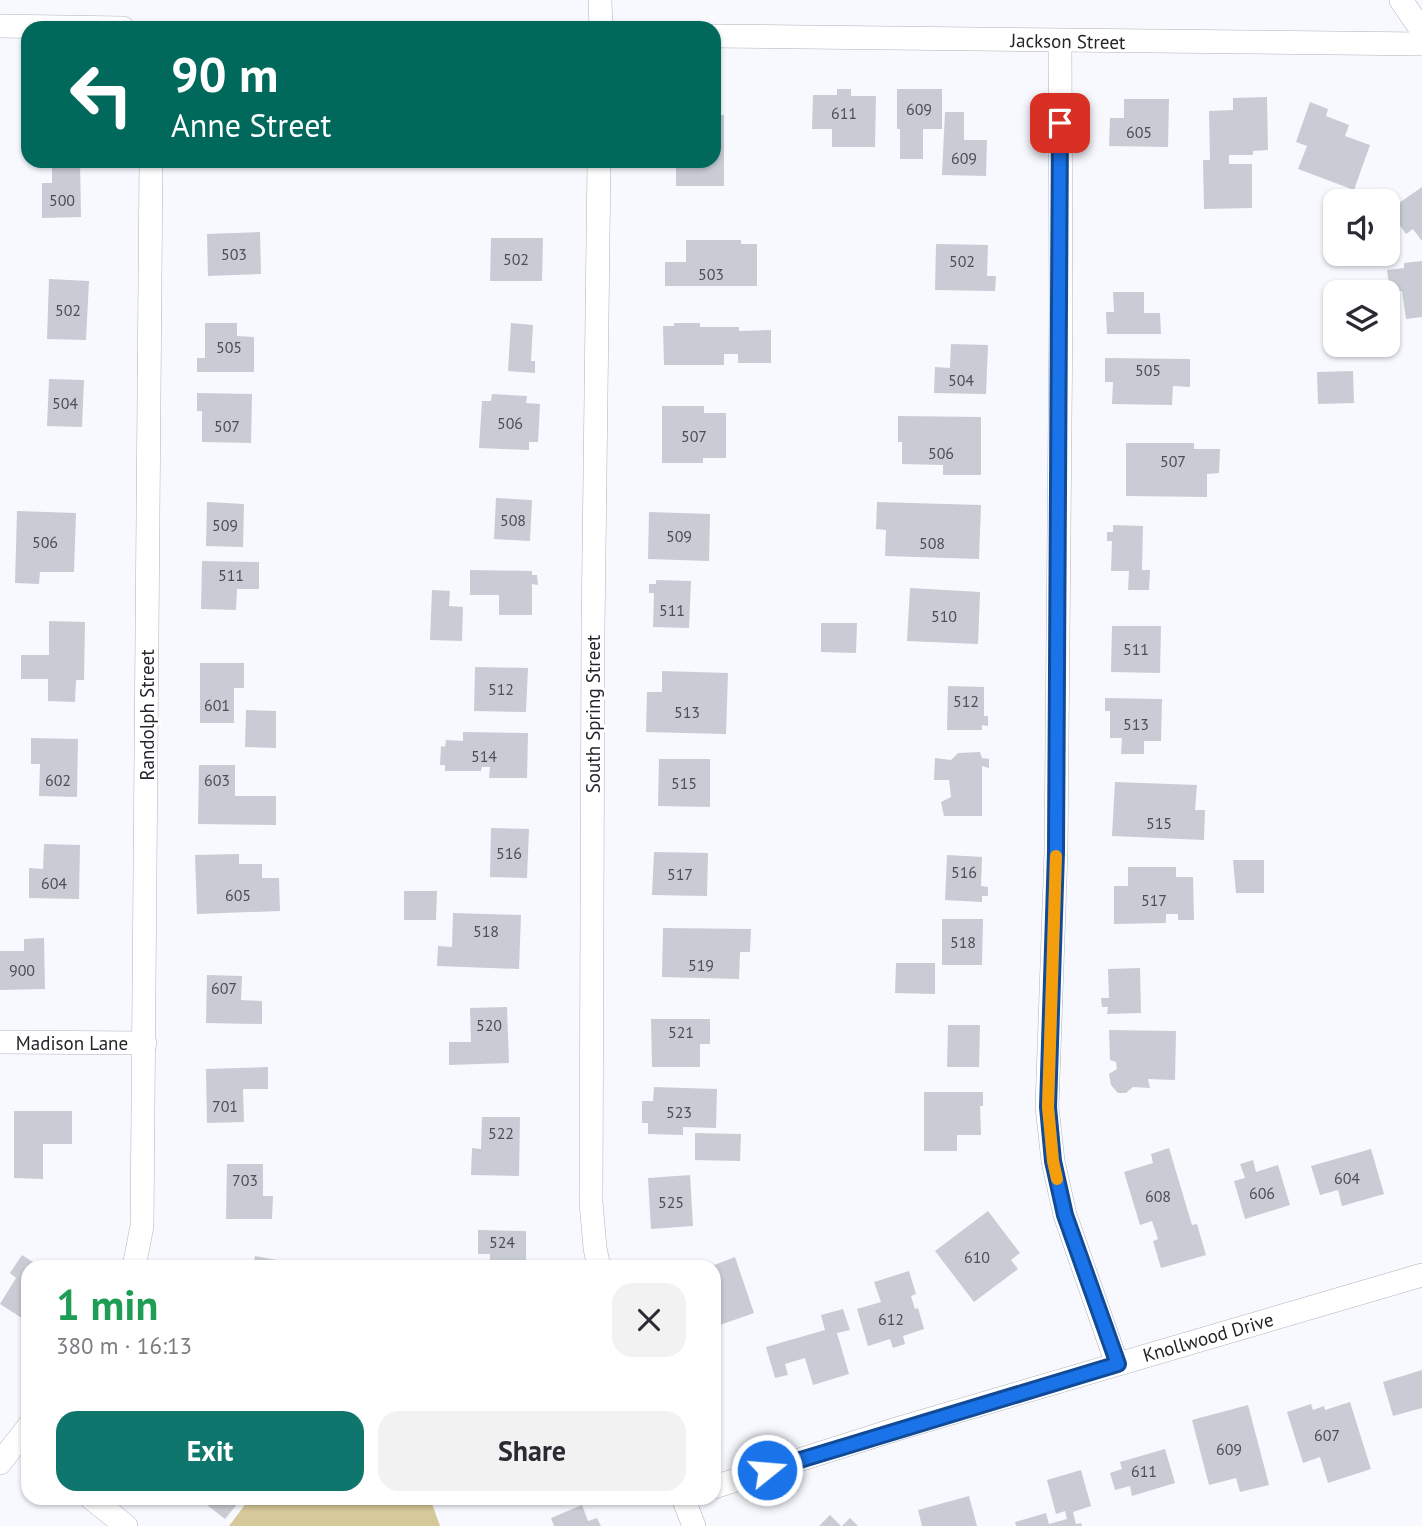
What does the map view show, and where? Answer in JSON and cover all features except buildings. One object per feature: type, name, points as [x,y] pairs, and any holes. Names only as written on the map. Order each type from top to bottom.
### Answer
[{"type":"street","points":[[600,0],[601,21]]},
{"type":"street","points":[[1401,0],[1422,31]]},
{"type":"street","points":[[0,26],[21,26]]},
{"type":"street","name":"Jackson Street","points":[[721,36],[1422,44]]},
{"type":"street","points":[[1060,41],[1056,852],[1048,1107],[1053,1161],[1065,1215],[1118,1364]]},
{"type":"street","name":"Randolph Street","points":[[135,1260],[142,1226],[145,1043],[151,168]]},
{"type":"street","name":"South Spring Street","points":[[598,1260],[591,1202],[591,878],[599,168]]},
{"type":"street","name":"Madison Lane","points":[[0,1042],[145,1043]]},
{"type":"street","name":"Knollwood Drive","points":[[721,1485],[900,1428],[1422,1275]]},
{"type":"street","points":[[0,1463],[21,1442]]},
{"type":"street","points":[[100,1505],[126,1526]]},
{"type":"street","points":[[686,1505],[694,1526]]},
{"type":"shaded area","points":[[245,1505],[432,1505],[440,1526],[229,1526]]},
{"type":"slow traffic","points":[[1056,856],[1048,1107],[1057,1179]]},
{"type":"route","points":[[767,1470],[1118,1364],[1065,1215],[1053,1161],[1048,1107],[1056,852],[1060,123]]}]
